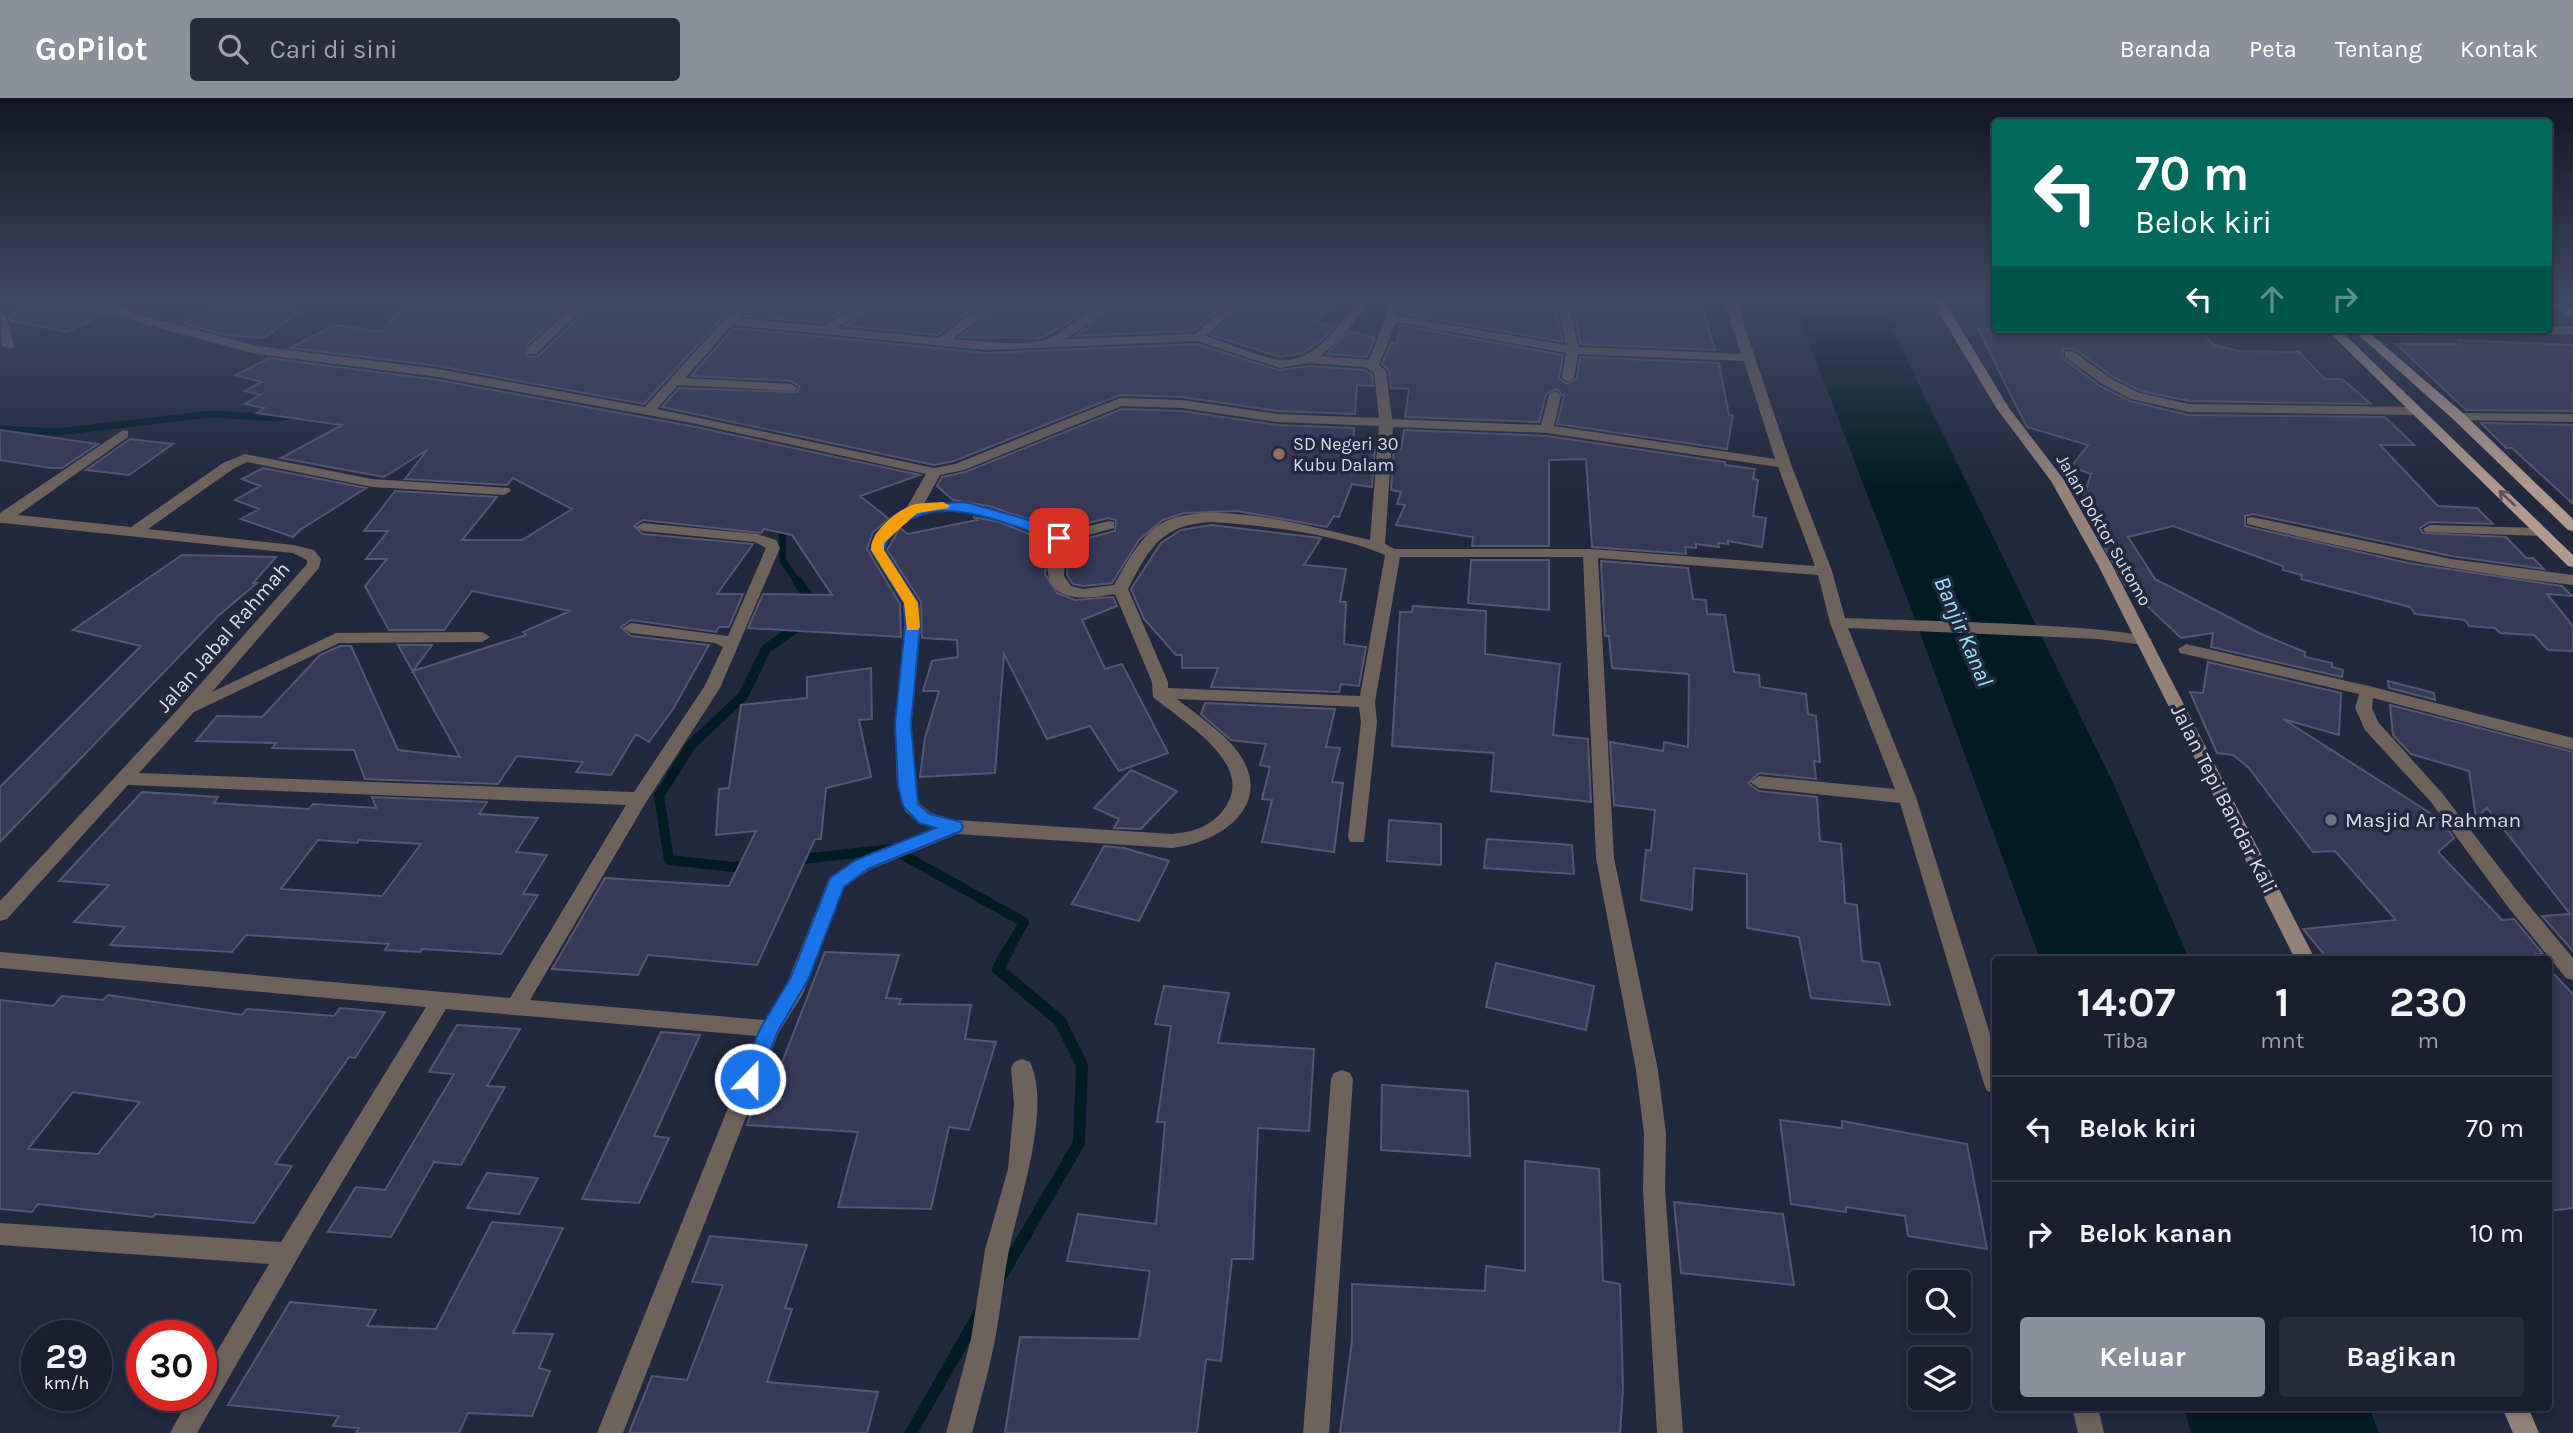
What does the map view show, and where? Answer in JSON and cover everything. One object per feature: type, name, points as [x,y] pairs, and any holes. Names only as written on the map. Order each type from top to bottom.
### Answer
[{"type":"main road","points":[[2367,363],[2573,563]]},
{"type":"main road","points":[[2397,363],[2489,444],[2573,527]]},
{"type":"main road","points":[[2450,444],[2489,444]]},
{"type":"street","points":[[362,363],[438,373],[647,412],[934,472],[959,467],[1120,402],[1182,404],[1277,418],[1547,429],[1784,464]]},
{"type":"street","points":[[647,412],[693,363]]},
{"type":"street","points":[[1355,363],[1373,365],[1380,370],[1384,384],[1385,421],[1377,546]]},
{"type":"street","points":[[1568,378],[1571,363]]},
{"type":"street","points":[[1751,363],[1841,624],[1907,797],[1992,1074]]},
{"type":"street","name":"Jalan Doktor Sutomo","points":[[1975,363],[2003,409],[2057,480],[2144,640]]},
{"type":"street","points":[[2081,363],[2106,382],[2136,396],[2189,408],[2415,411]]},
{"type":"street","points":[[677,381],[791,388]]},
{"type":"street","points":[[1547,429],[1555,395]]},
{"type":"street","points":[[2459,417],[2573,418]]},
{"type":"street","points":[[2,518],[123,434]]},
{"type":"street","points":[[135,531],[228,466],[245,458],[372,482],[504,491]]},
{"type":"street","points":[[934,472],[913,509],[882,534],[877,543],[877,550],[911,603],[913,626],[903,724],[906,786],[911,806],[925,818],[955,827],[1172,841],[1199,838],[1225,823],[1240,799],[1241,775],[1232,757],[1159,693]]},
{"type":"street","points":[[913,509],[965,506],[1024,523],[1059,538],[1109,525]]},
{"type":"street","points":[[1059,538],[1055,575],[1063,588],[1078,594],[1120,589],[1160,531],[1185,519],[1209,517],[1259,523],[1377,546],[1393,553],[1590,553],[1824,571]]},
{"type":"street","name":"Jalan Jabal Rahmah","points":[[0,914],[185,712],[314,565],[314,559],[309,553],[293,549],[2,518]]},
{"type":"street","points":[[2252,521],[2433,562],[2494,573],[2573,580]]},
{"type":"street","points":[[515,1007],[639,800],[712,688],[773,548],[771,543],[757,538],[643,527]]},
{"type":"street","points":[[2431,529],[2543,532]]},
{"type":"street","points":[[1357,838],[1368,722],[1367,702],[1393,553]]},
{"type":"street","points":[[1590,553],[1605,858],[1647,1070],[1655,1134],[1654,1190],[1670,1433]]},
{"type":"street","points":[[1120,589],[1160,682],[1159,693]]},
{"type":"street","points":[[1841,624],[2098,634],[2144,640]]},
{"type":"street","points":[[631,628],[719,638],[732,646]]},
{"type":"street","points":[[185,712],[336,638],[482,637]]},
{"type":"street","name":"Jalan Tepi Bandar Kali","points":[[2144,640],[2303,956]]},
{"type":"street","points":[[2186,649],[2369,691],[2573,744]]},
{"type":"street","points":[[2369,691],[2363,699],[2363,712],[2371,726],[2436,797],[2515,902],[2573,971]]},
{"type":"street","points":[[1159,693],[1332,698],[1367,702]]},
{"type":"street","points":[[123,779],[639,800]]},
{"type":"street","points":[[1759,782],[1907,797]]},
{"type":"street","points":[[610,1433],[770,1029],[793,993],[836,883],[862,865],[955,827]]},
{"type":"street","points":[[0,960],[770,1029]]},
{"type":"street","points":[[183,1433],[287,1254],[441,1000]]},
{"type":"street","points":[[959,1433],[983,1339],[997,1250],[1019,1169],[1025,1104],[1022,1068]]},
{"type":"street","points":[[1316,1433],[1342,1079]]},
{"type":"street","points":[[0,1234],[287,1254]]},
{"type":"street","points":[[2086,1411],[2091,1433]]},
{"type":"street","points":[[2517,1411],[2526,1433]]},
{"type":"water","name":"Banjir Kanal","points":[[1817,363],[1908,363],[2115,787],[2188,956],[2039,956],[1909,603]]},
{"type":"water","points":[[2185,1411],[2371,1411],[2379,1433],[2191,1433]]},
{"type":"building","points":[[259,363],[310,363],[438,380],[691,426],[920,475],[860,496],[889,519],[873,532],[867,549],[900,604],[901,637],[748,628],[763,594],[832,595],[792,535],[764,529],[761,533],[643,520],[634,526],[643,534],[753,544],[717,594],[743,594],[729,627],[719,627],[716,632],[631,620],[621,627],[631,636],[709,645],[673,709],[649,742],[636,734],[611,775],[576,772],[583,762],[517,756],[498,784],[365,779],[354,750],[272,748],[276,743],[196,741],[217,716],[262,717],[320,655],[340,646],[351,646],[398,750],[460,757],[398,645],[432,645],[413,671],[526,635],[523,632],[570,611],[472,591],[444,630],[389,630],[365,586],[387,559],[366,559],[388,531],[364,531],[395,491],[497,497],[462,540],[522,540],[572,509],[513,478],[507,485],[405,479],[427,450],[384,477],[281,458],[342,425],[257,413],[264,408],[245,404],[260,395],[245,391],[261,382],[236,375]]},
{"type":"building","points":[[416,363],[681,363],[644,404]]},
{"type":"building","points":[[702,363],[1258,363],[1279,370],[1309,366],[1364,370],[1372,374],[1373,386],[1357,385],[1355,414],[1277,411],[1182,397],[1120,395],[954,461],[934,465],[662,407],[679,388],[797,392],[800,387],[791,381],[691,376]]},
{"type":"building","points":[[1562,363],[1559,378],[1567,384],[1577,378],[1579,363],[1719,363],[1729,415],[1733,415],[1727,449],[1557,424],[1564,396],[1556,389],[1546,394],[1539,422],[1405,417],[1409,389],[1391,388],[1389,371],[1382,364]]},
{"type":"building","points":[[1995,363],[2070,363],[2100,386],[2130,401],[2188,415],[2385,417],[2414,445],[2380,445],[2438,506],[2477,508],[2493,524],[2430,522],[2420,528],[2423,533],[2506,537],[2526,558],[2533,558],[2544,569],[2451,556],[2253,514],[2245,516],[2245,526],[2408,563],[2562,586],[2572,596],[2547,594],[2573,626],[2573,651],[2548,650],[2534,635],[2500,633],[2495,628],[2469,626],[2465,620],[2415,614],[2410,607],[2301,579],[2302,575],[2283,570],[2283,566],[2173,526],[2128,537],[2155,579],[2261,634],[2305,652],[2305,657],[2332,663],[2332,667],[2343,670],[2342,677],[2211,647],[2213,633],[2181,638],[2125,585],[2081,504],[2091,474],[2071,467],[2088,445],[2027,427]]},
{"type":"building","points":[[2094,363],[2310,363],[2325,379],[2342,379],[2371,404],[2189,401],[2141,391],[2111,376]]},
{"type":"building","points":[[2416,363],[2573,363],[2573,411],[2466,410]]},
{"type":"building","points":[[1122,409],[1182,411],[1277,425],[1354,428],[1353,442],[1375,446],[1372,487],[1352,484],[1339,517],[1334,516],[1327,527],[1237,511],[1184,513],[1163,520],[1139,540],[1112,583],[1083,586],[1073,584],[1067,575],[1069,543],[1115,531],[1116,520],[1108,518],[1060,530],[989,506],[953,500],[937,486],[942,477],[965,472]]},
{"type":"building","points":[[2481,423],[2573,425],[2573,504],[2512,448],[2506,448]]},
{"type":"building","points":[[0,430],[98,444],[62,468],[51,468],[0,460]]},
{"type":"building","points":[[1404,430],[1547,436],[1725,462],[1725,465],[1755,469],[1753,479],[1758,480],[1753,516],[1766,518],[1762,547],[1728,541],[1728,544],[1718,543],[1719,547],[1696,544],[1696,548],[1685,547],[1686,554],[1592,547],[1586,459],[1549,460],[1549,546],[1472,546],[1473,537],[1396,525],[1405,505],[1397,504],[1401,492],[1391,490],[1394,449],[1401,450]]},
{"type":"building","points":[[130,439],[173,444],[129,475],[86,470]]},
{"type":"building","points":[[263,468],[366,488],[293,537],[241,519],[259,509],[235,500],[260,486],[242,479]]},
{"type":"building","points":[[973,517],[999,522],[1049,542],[1045,574],[1057,593],[1075,600],[1113,597],[1117,606],[1082,620],[1105,669],[1122,664],[1168,753],[1119,771],[1090,726],[1047,739],[1004,654],[995,773],[920,777],[925,738],[939,691],[923,691],[932,661],[958,657],[957,640],[922,638],[921,602],[887,550],[900,528],[908,534],[977,520]]},
{"type":"building","points":[[1211,525],[1321,538],[1304,565],[1346,569],[1340,602],[1346,602],[1344,644],[1366,647],[1359,686],[1341,684],[1339,692],[1211,687],[1218,668],[1182,668],[1182,655],[1176,655],[1144,619],[1131,589],[1161,543],[1181,530]]},
{"type":"building","points":[[182,555],[276,557],[253,583],[257,583],[218,616],[0,842],[0,787],[141,646],[73,630]]},
{"type":"building","points":[[1471,560],[1549,560],[1549,610],[1468,603]]},
{"type":"building","points":[[1601,561],[1688,568],[1693,599],[1706,600],[1707,614],[1725,615],[1734,672],[1759,675],[1760,687],[1806,694],[1808,714],[1816,716],[1820,762],[1814,761],[1816,779],[1759,773],[1748,783],[1759,791],[1817,797],[1820,841],[1841,844],[1845,903],[1857,905],[1862,961],[1879,963],[1890,1005],[1811,998],[1799,937],[1747,928],[1747,874],[1694,868],[1692,910],[1641,900],[1646,850],[1651,851],[1655,810],[1614,805],[1610,742],[1663,751],[1664,742],[1688,747],[1689,674],[1612,668],[1609,636],[1605,636]]},
{"type":"building","points":[[1413,606],[1486,611],[1485,654],[1560,664],[1553,735],[1588,739],[1591,802],[1491,791],[1494,753],[1392,746],[1400,612],[1412,612]]},
{"type":"building","points":[[2208,662],[2341,693],[2339,735],[2283,719],[2441,820],[2454,838],[2438,852],[2502,920],[2514,919],[2543,954],[2326,956],[2303,929],[2396,920],[2335,851],[2313,852],[2248,767],[2233,755],[2217,753],[2190,692],[2203,693]]},
{"type":"building","points":[[871,668],[872,719],[859,720],[871,777],[826,788],[821,839],[815,839],[757,965],[648,955],[638,975],[552,969],[605,878],[729,886],[756,831],[716,835],[719,789],[729,788],[741,705],[807,698],[807,677]]},
{"type":"building","points":[[2388,681],[2434,693],[2435,700],[2389,688]]},
{"type":"building","points":[[1205,703],[1335,709],[1326,747],[1340,748],[1332,782],[1343,783],[1334,852],[1262,842],[1272,800],[1262,799],[1270,767],[1260,765],[1266,744],[1231,740],[1201,714]]},
{"type":"building","points":[[2390,705],[2573,752],[2573,951],[2542,916],[2570,914],[2487,808],[2476,818],[2469,771],[2411,754],[2393,735]]},
{"type":"building","points":[[1131,770],[1177,791],[1141,829],[1114,828],[1119,819],[1094,808]]},
{"type":"building","points":[[142,792],[218,797],[214,803],[309,809],[313,804],[376,808],[372,797],[487,802],[479,814],[538,818],[516,852],[547,855],[523,894],[538,895],[501,954],[422,949],[420,952],[385,950],[389,944],[246,935],[232,952],[110,945],[125,927],[74,922],[109,885],[59,881]],"holes":[[[318,840],[357,843],[359,840],[421,844],[382,896],[281,889]]]},
{"type":"building","points":[[1389,820],[1441,824],[1441,865],[1387,861]]},
{"type":"building","points":[[1487,839],[1572,845],[1574,874],[1484,868]]},
{"type":"building","points":[[1104,846],[1124,848],[1169,861],[1139,921],[1072,904]]},
{"type":"building","points":[[825,952],[899,955],[886,998],[901,999],[899,1004],[971,1005],[965,1039],[996,1042],[969,1130],[949,1127],[931,1209],[838,1207],[858,1132],[747,1125],[769,1065],[781,1065]]},
{"type":"building","points":[[1496,963],[1594,986],[1586,1030],[1486,1007]]},
{"type":"building","points":[[2552,972],[2573,994],[2573,1208],[2552,1211]]},
{"type":"building","points":[[1164,986],[1229,993],[1218,1043],[1314,1049],[1309,1131],[1258,1128],[1253,1259],[1232,1259],[1221,1361],[1206,1359],[1197,1433],[1005,1433],[1020,1337],[1139,1339],[1150,1271],[1067,1261],[1078,1214],[1156,1224],[1165,1122],[1157,1122],[1171,1026],[1155,1024]]},
{"type":"building","points":[[108,995],[242,1015],[247,1009],[334,1016],[340,1008],[385,1012],[355,1058],[349,1057],[275,1164],[292,1166],[254,1223],[155,1214],[153,1217],[38,1204],[32,1212],[0,1209],[0,1000],[53,1006],[62,996],[103,1000]],"holes":[[[73,1092],[140,1102],[98,1154],[28,1149]]]},
{"type":"building","points":[[457,1025],[520,1029],[487,1086],[505,1087],[461,1165],[434,1162],[391,1237],[328,1232],[356,1187],[385,1190],[454,1074],[429,1072]]},
{"type":"building","points":[[661,1032],[700,1035],[654,1136],[669,1138],[639,1203],[582,1199]]},
{"type":"building","points":[[1382,1085],[1468,1091],[1470,1156],[1381,1150]]},
{"type":"building","points":[[1780,1120],[1842,1128],[1842,1121],[1967,1144],[1987,1249],[1908,1236],[1905,1216],[1846,1207],[1846,1212],[1791,1204]]},
{"type":"building","points":[[1525,1161],[1599,1169],[1603,1281],[1620,1284],[1623,1387],[1620,1433],[1340,1433],[1352,1341],[1352,1284],[1485,1291],[1486,1266],[1525,1271]]},
{"type":"building","points":[[487,1173],[538,1178],[519,1214],[467,1208]]},
{"type":"building","points":[[1674,1202],[1783,1214],[1794,1285],[1681,1273]]},
{"type":"building","points":[[492,1222],[563,1228],[513,1333],[553,1334],[539,1368],[550,1371],[532,1416],[468,1413],[459,1433],[356,1433],[359,1428],[333,1426],[339,1416],[228,1405],[290,1302],[376,1310],[367,1326],[436,1329]]},
{"type":"building","points":[[710,1236],[807,1245],[785,1308],[792,1309],[767,1382],[878,1392],[867,1433],[629,1433],[652,1376],[687,1380],[723,1285],[692,1282]]},
{"type":"waterway","points":[[0,429],[57,432],[211,414],[279,418],[295,415]]},
{"type":"waterway","points":[[782,523],[783,561],[799,584]]},
{"type":"waterway","points":[[798,582],[813,603]]},
{"type":"waterway","points":[[751,865],[733,867],[669,860],[659,796],[691,745],[743,696],[766,649],[801,624]]},
{"type":"waterway","points":[[793,860],[892,849],[1024,922],[1007,952]]},
{"type":"waterway","points":[[1000,1278],[1079,1143],[1082,1065],[1060,1021],[998,969],[1008,950]]},
{"type":"waterway","points":[[911,1433],[980,1312]]},
{"type":"slow traffic","points":[[912,627],[911,603],[877,550],[877,543],[882,534],[913,509],[943,506]]},
{"type":"place","name":"SD Negeri 30 Kubu Dalam","points":[[1279,454]]},
{"type":"place","name":"Masjid Ar Rahman","points":[[2331,820]]},
{"type":"route","points":[[750,1079],[770,1029],[799,980],[827,913],[836,883],[862,865],[955,827],[925,818],[911,806],[906,786],[903,724],[913,626],[911,603],[877,550],[882,534],[913,509],[965,506],[1024,523],[1059,538]]}]
